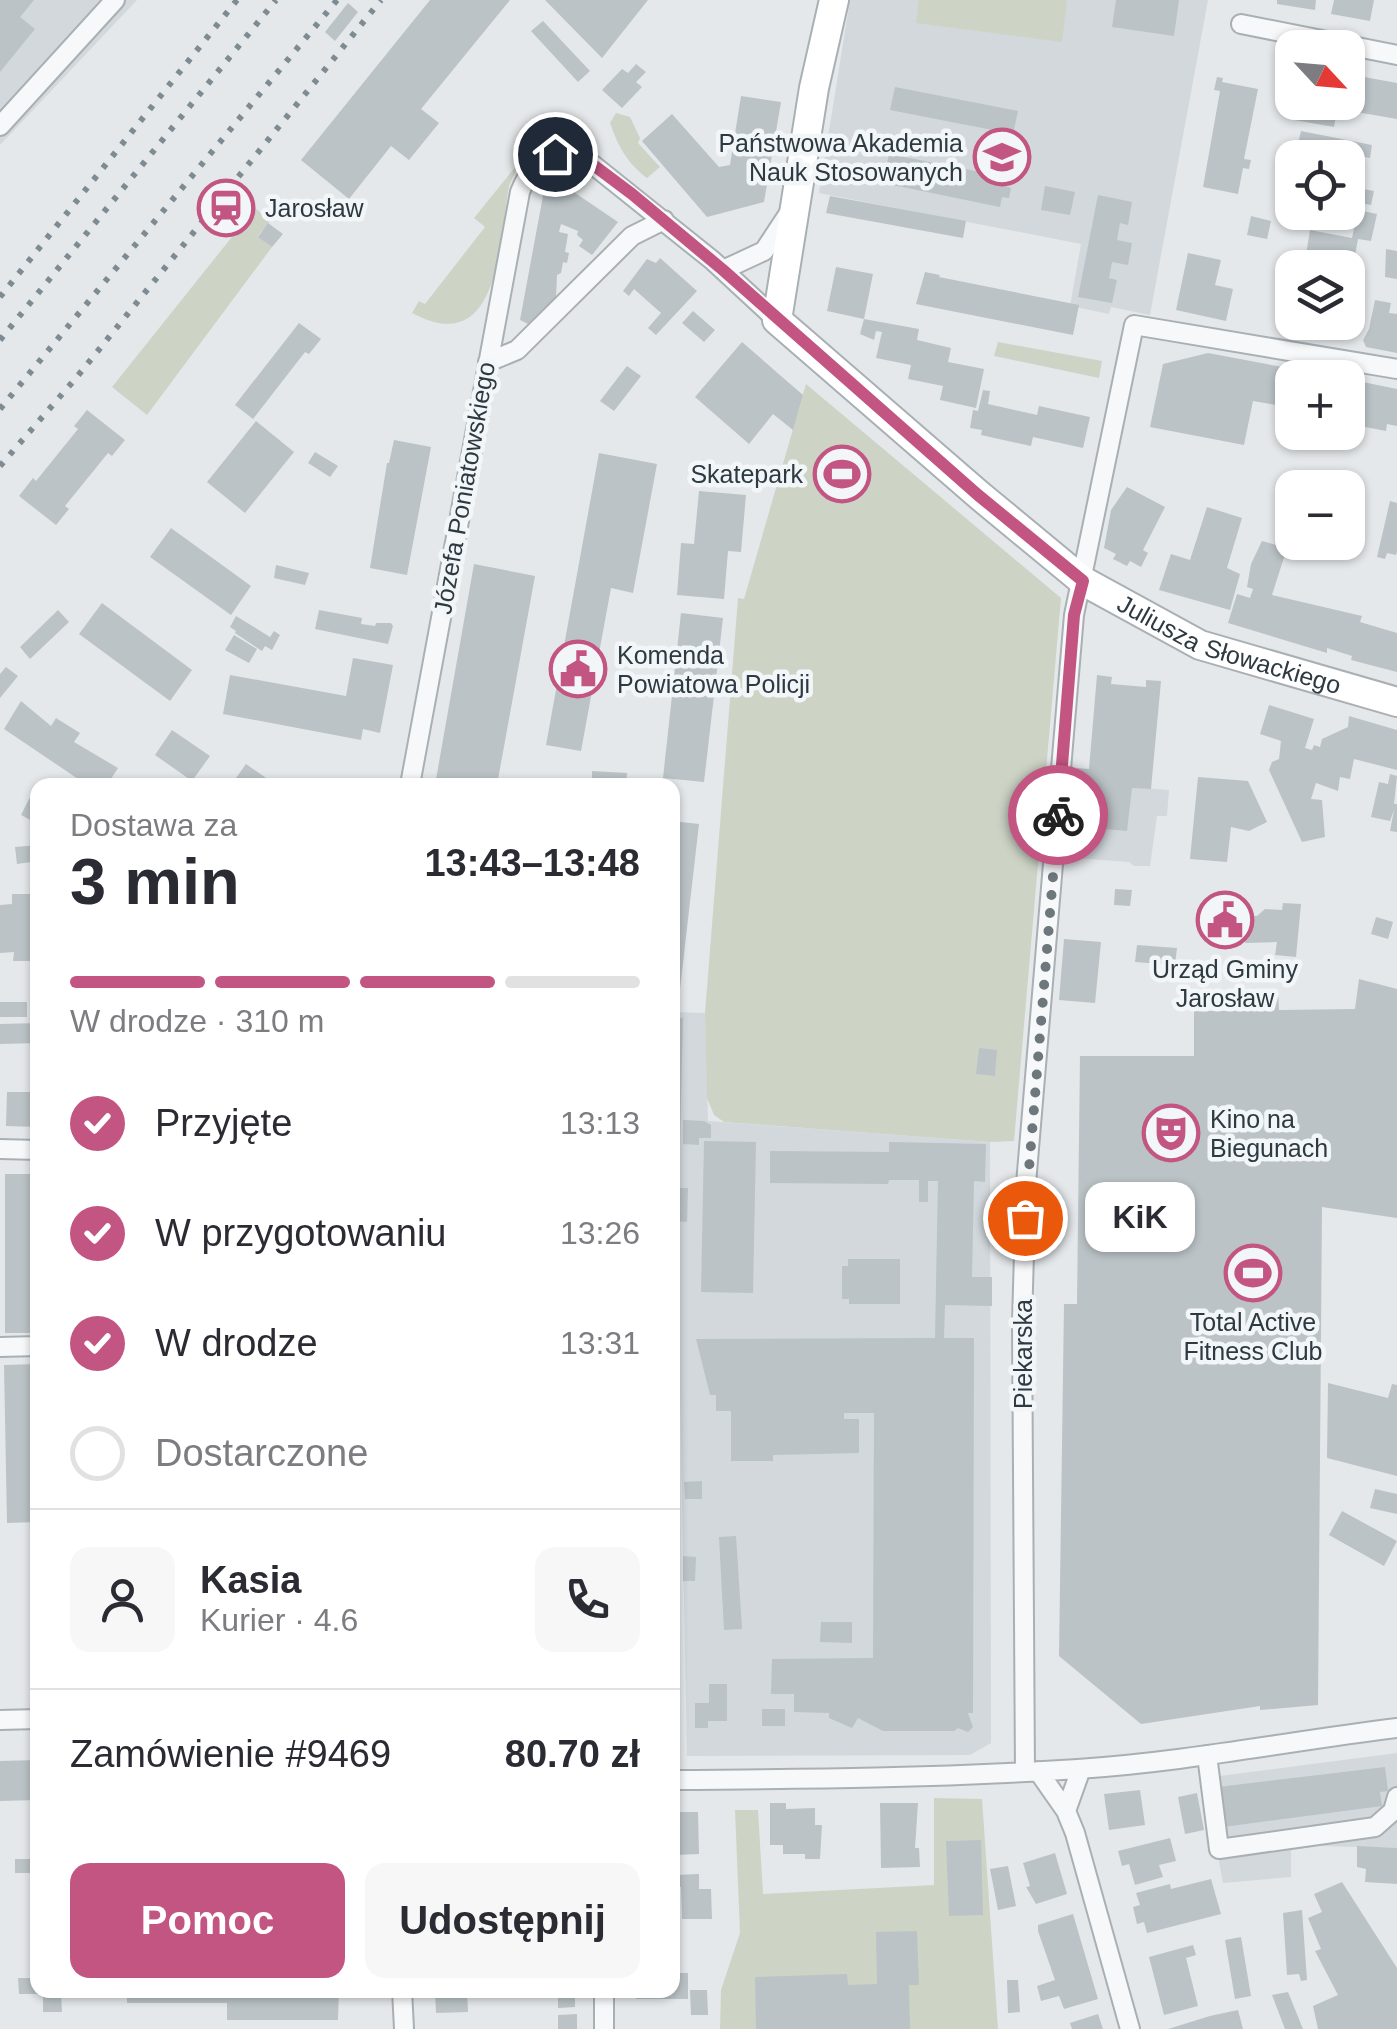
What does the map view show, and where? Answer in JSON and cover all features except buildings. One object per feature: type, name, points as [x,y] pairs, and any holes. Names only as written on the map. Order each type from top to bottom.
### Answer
[{"type":"main road","points":[[816,0],[811,45],[816,81]]},
{"type":"main road","points":[[777,320],[816,81],[834,0]]},
{"type":"main road","name":"Juliusza Słowackiego","points":[[777,320],[1083,581],[1200,645],[1397,702]]},
{"type":"street","points":[[0,126],[115,0]]},
{"type":"street","points":[[1241,24],[1397,55]]},
{"type":"street","name":"Juliusza Słowackiego","points":[[520,192],[526,174],[555,154],[572,155],[592,164],[664,220],[777,320]]},
{"type":"street","name":"Józefa Poniatowskiego","points":[[411,778],[520,192]]},
{"type":"street","points":[[723,270],[764,251],[794,206]]},
{"type":"street","points":[[488,362],[516,350],[632,236],[664,220]]},
{"type":"street","name":"Piekarska","points":[[1031,1771],[1022,1322],[1026,1184],[1074,615],[1134,326],[1397,370]]},
{"type":"street","points":[[0,1149],[30,1150]]},
{"type":"street","points":[[0,1348],[30,1346]]},
{"type":"street","points":[[0,1720],[30,1719]]},
{"type":"street","points":[[680,1780],[891,1778],[1081,1769],[1207,1756],[1397,1728]]},
{"type":"street","points":[[1207,1756],[1219,1850],[1375,1827],[1393,1812],[1397,1798]]},
{"type":"street","points":[[1066,1812],[1081,1769]]},
{"type":"street","points":[[1031,1771],[1066,1812],[1076,1832],[1130,2029]]},
{"type":"street","points":[[402,1998],[404,2029]]},
{"type":"street","points":[[604,1998],[604,2029]]},
{"type":"shaded area","points":[[0,0],[137,0],[0,145]]},
{"type":"shaded area","name":"Państwowa Akademia Nauk Stosowanych","points":[[850,0],[1208,0],[1150,315],[1111,307],[1109,314],[1070,306],[1081,244],[819,193]]},
{"type":"shaded area","points":[[919,0],[1067,0],[1062,42],[916,23]]},
{"type":"shaded area","points":[[616,113],[630,117],[640,138],[638,143],[660,167],[647,178],[616,139],[610,123]]},
{"type":"shaded area","points":[[550,124],[570,140],[532,154],[514,176],[497,263],[479,308],[463,321],[441,323],[412,313],[419,301],[425,304],[485,227],[474,218]]},
{"type":"shaded area","points":[[255,208],[270,221],[258,236],[272,247],[147,415],[112,387]]},
{"type":"shaded area","points":[[998,342],[1102,361],[1099,378],[994,356]]},
{"type":"shaded area","points":[[806,384],[1061,598],[1014,1141],[724,1122],[714,1115],[707,1098],[705,1013],[738,598],[744,599]]},
{"type":"shaded area","points":[[1076,783],[1169,790],[1167,816],[1157,816],[1150,866],[1075,858],[1072,854]]},
{"type":"shaded area","points":[[680,1012],[705,1013],[708,1121],[990,1142],[991,1743],[970,1755],[687,1756],[680,1391]]},
{"type":"shaded area","points":[[1397,1753],[1397,1848],[1319,1846],[1291,1850],[1291,1877],[1223,1883],[1204,1778]]},
{"type":"shaded area","points":[[934,1798],[982,1799],[998,2029],[720,2029],[721,1990],[740,1933],[735,1810],[758,1810],[763,1894],[934,1885]]},
{"type":"railway","points":[[0,297],[237,0]]},
{"type":"railway","points":[[0,340],[276,0]]},
{"type":"railway","points":[[0,409],[337,0]]},
{"type":"railway","points":[[0,466],[76,378],[381,0]]},
{"type":"way so far","points":[[1025,1218],[1058,815]]},
{"type":"place","name":"Państwowa Akademia Nauk Stosowanych","points":[[1002,157]]},
{"type":"place","name":"Jarosław","points":[[226,208]]},
{"type":"place","name":"Skatepark","points":[[842,474]]},
{"type":"place","name":"Komenda Powiatowa Policji","points":[[578,669]]},
{"type":"place","name":"Urząd Gminy Jarosław","points":[[1225,920]]},
{"type":"place","name":"Kino na Biegunach","points":[[1171,1133]]},
{"type":"place","name":"KiK","points":[[1025,1218]]},
{"type":"place","name":"Total Active Fitness Club","points":[[1253,1273]]},
{"type":"route","points":[[555,154],[572,155],[592,164],[632,194],[978,495],[1083,581],[1074,615],[1058,815]]}]
